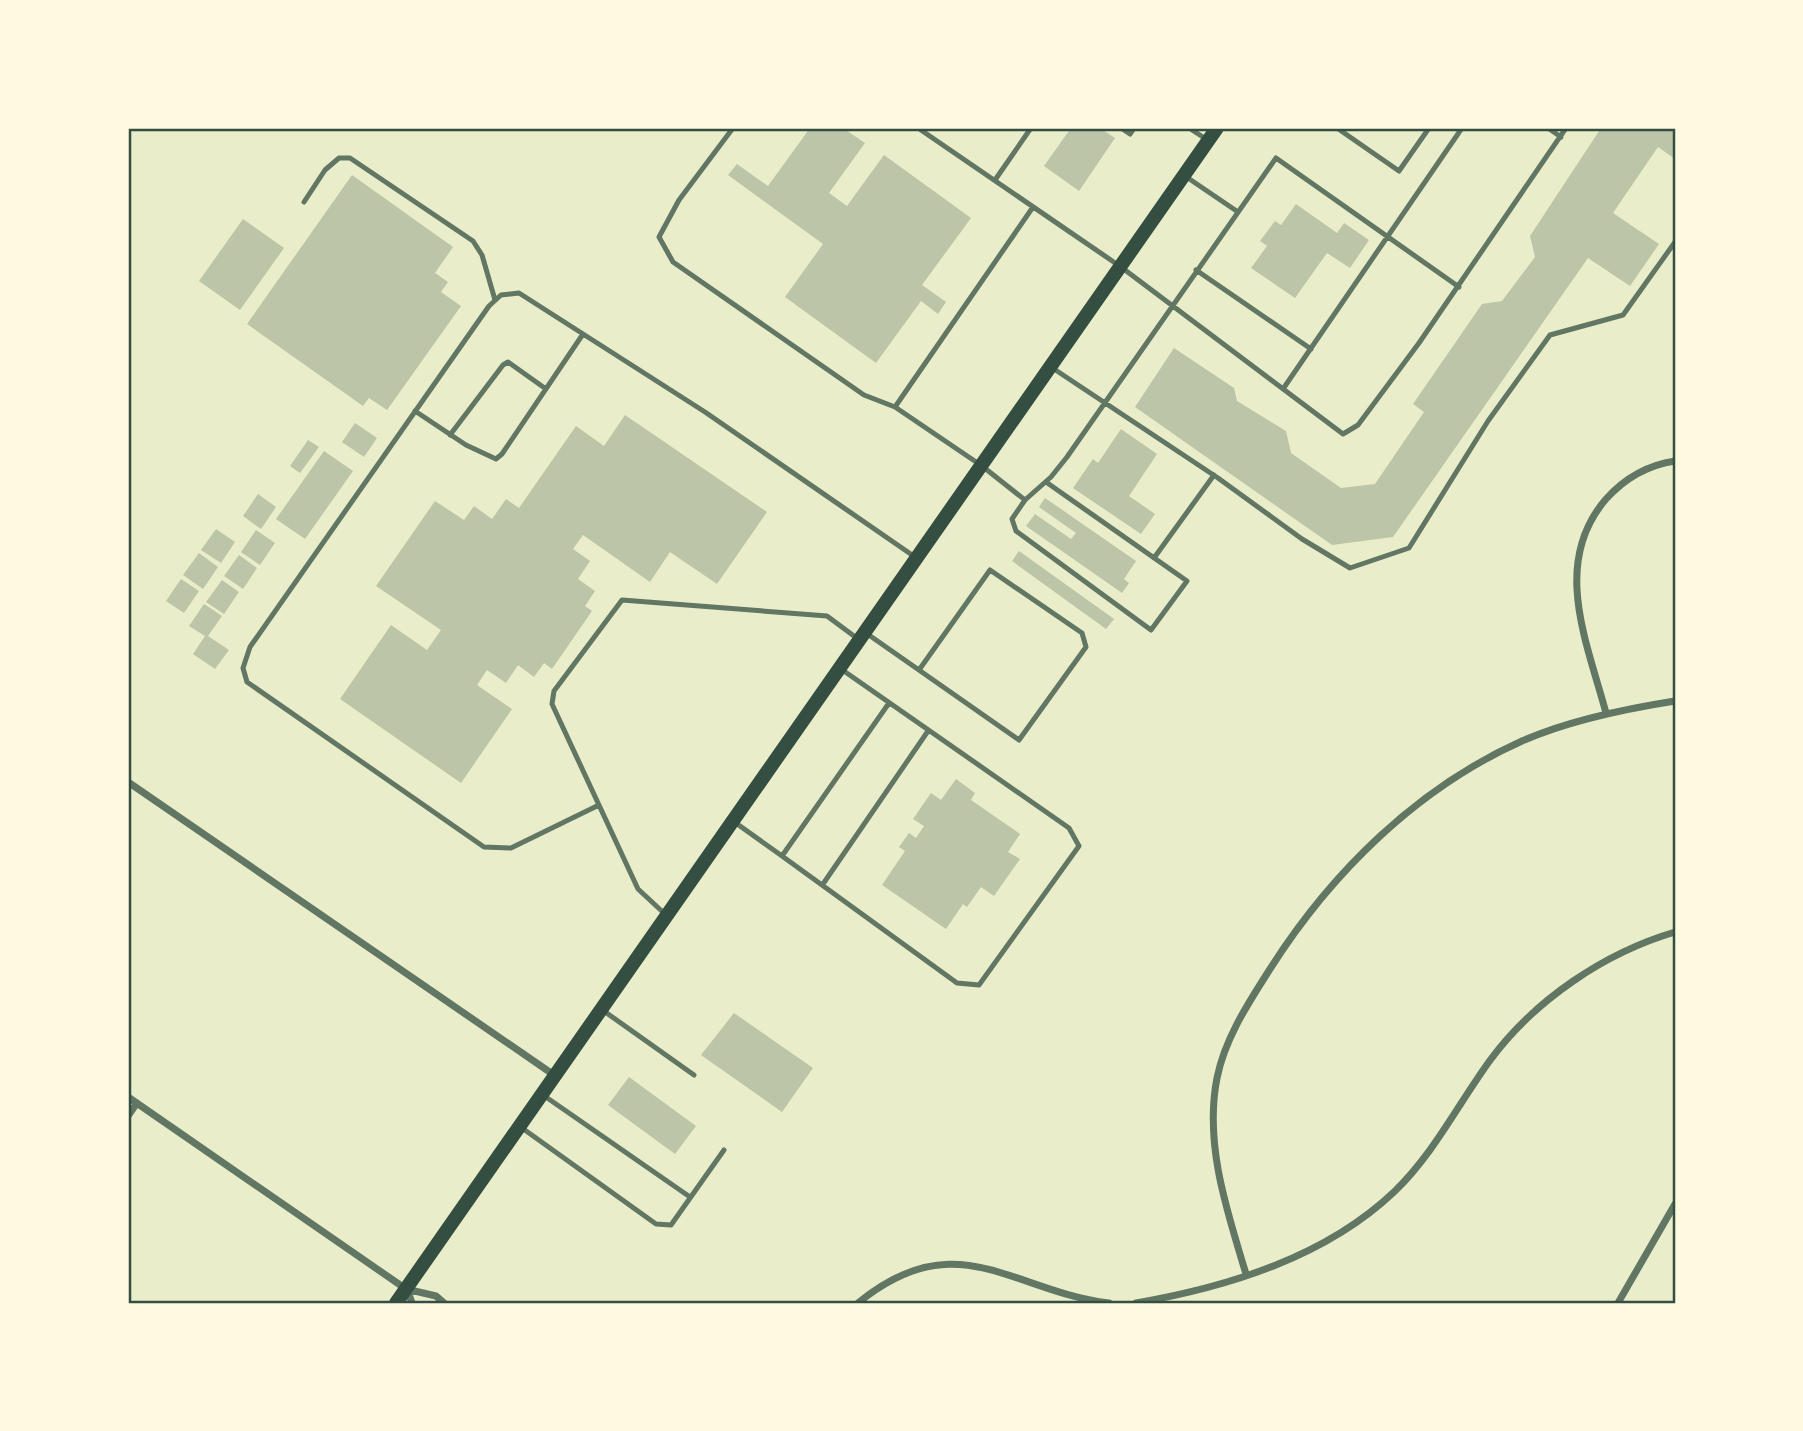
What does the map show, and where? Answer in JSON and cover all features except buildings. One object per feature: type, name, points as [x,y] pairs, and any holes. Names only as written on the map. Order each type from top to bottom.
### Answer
[{"type":"main road","points":[[396,1303],[1217,128]]},
{"type":"street","points":[[1606,713],[1574,589],[1580,546],[1588,525],[1612,492],[1644,469],[1675,461]]},
{"type":"street","points":[[1246,1274],[1215,1154],[1213,1117],[1217,1076],[1230,1041],[1244,1010],[1272,966],[1338,878],[1404,816],[1442,788],[1523,741],[1606,713],[1675,701]]},
{"type":"street","points":[[128,782],[555,1076]]},
{"type":"street","points":[[1136,1303],[1246,1274],[1301,1254],[1367,1215],[1394,1192],[1435,1147],[1493,1058],[1519,1026],[1542,1005],[1592,970],[1642,944],[1675,932]]},
{"type":"street","points":[[128,1097],[406,1289],[436,1296],[444,1303]]},
{"type":"street","points":[[128,1116],[137,1103]]},
{"type":"street","points":[[1618,1303],[1675,1204]]},
{"type":"street","points":[[858,1303],[905,1275],[929,1268],[967,1264],[1109,1303]]},
{"type":"street","points":[[406,1289],[412,1303]]},
{"type":"lane","points":[[733,128],[679,200],[659,237],[673,262],[864,395],[895,407],[982,466],[1025,500]]},
{"type":"lane","points":[[918,128],[1121,267],[1343,434],[1358,425],[1459,287],[1566,128]]},
{"type":"lane","points":[[927,134],[931,128]]},
{"type":"lane","points":[[995,180],[1031,128]]},
{"type":"lane","points":[[1121,128],[1130,134],[1134,128]]},
{"type":"lane","points":[[1189,128],[1209,140]]},
{"type":"lane","points":[[1337,128],[1399,171],[1429,128]]},
{"type":"lane","points":[[1283,389],[1390,237],[1462,128]]},
{"type":"lane","points":[[1548,128],[1561,137]]},
{"type":"lane","points":[[304,202],[325,170],[339,158],[349,158],[472,241],[482,255],[495,300]]},
{"type":"lane","points":[[1046,482],[1187,581],[1151,630],[1016,531],[1012,519],[1025,500],[1046,482],[1106,403],[1171,305],[1276,158],[1459,287]]},
{"type":"lane","points":[[1185,175],[1238,212]]},
{"type":"lane","points":[[895,407],[1033,207]]},
{"type":"lane","points":[[1051,367],[1214,475],[1302,539],[1350,568],[1409,548],[1488,421],[1550,335],[1623,315],[1675,242]]},
{"type":"lane","points":[[1196,270],[1311,349]]},
{"type":"lane","points":[[599,805],[511,848],[484,847],[247,682],[243,668],[250,647],[415,411],[500,295],[520,293],[705,412],[917,559]]},
{"type":"lane","points":[[415,411],[484,456],[496,459],[583,334]]},
{"type":"lane","points":[[450,435],[498,370],[508,362],[546,388]]},
{"type":"lane","points":[[1154,558],[1214,475]]},
{"type":"lane","points":[[667,915],[638,889],[552,704],[554,691],[622,600],[827,616],[919,670],[1019,740],[1086,647],[1082,633],[990,570],[919,670]]},
{"type":"lane","points":[[733,821],[957,983],[979,985],[1079,846],[1069,828],[841,669]]},
{"type":"lane","points":[[782,856],[888,703]]},
{"type":"lane","points":[[823,884],[928,731]]},
{"type":"lane","points":[[601,1009],[694,1075]]},
{"type":"lane","points":[[542,1094],[690,1198]]},
{"type":"lane","points":[[520,1126],[656,1224],[671,1225],[724,1150]]}]
